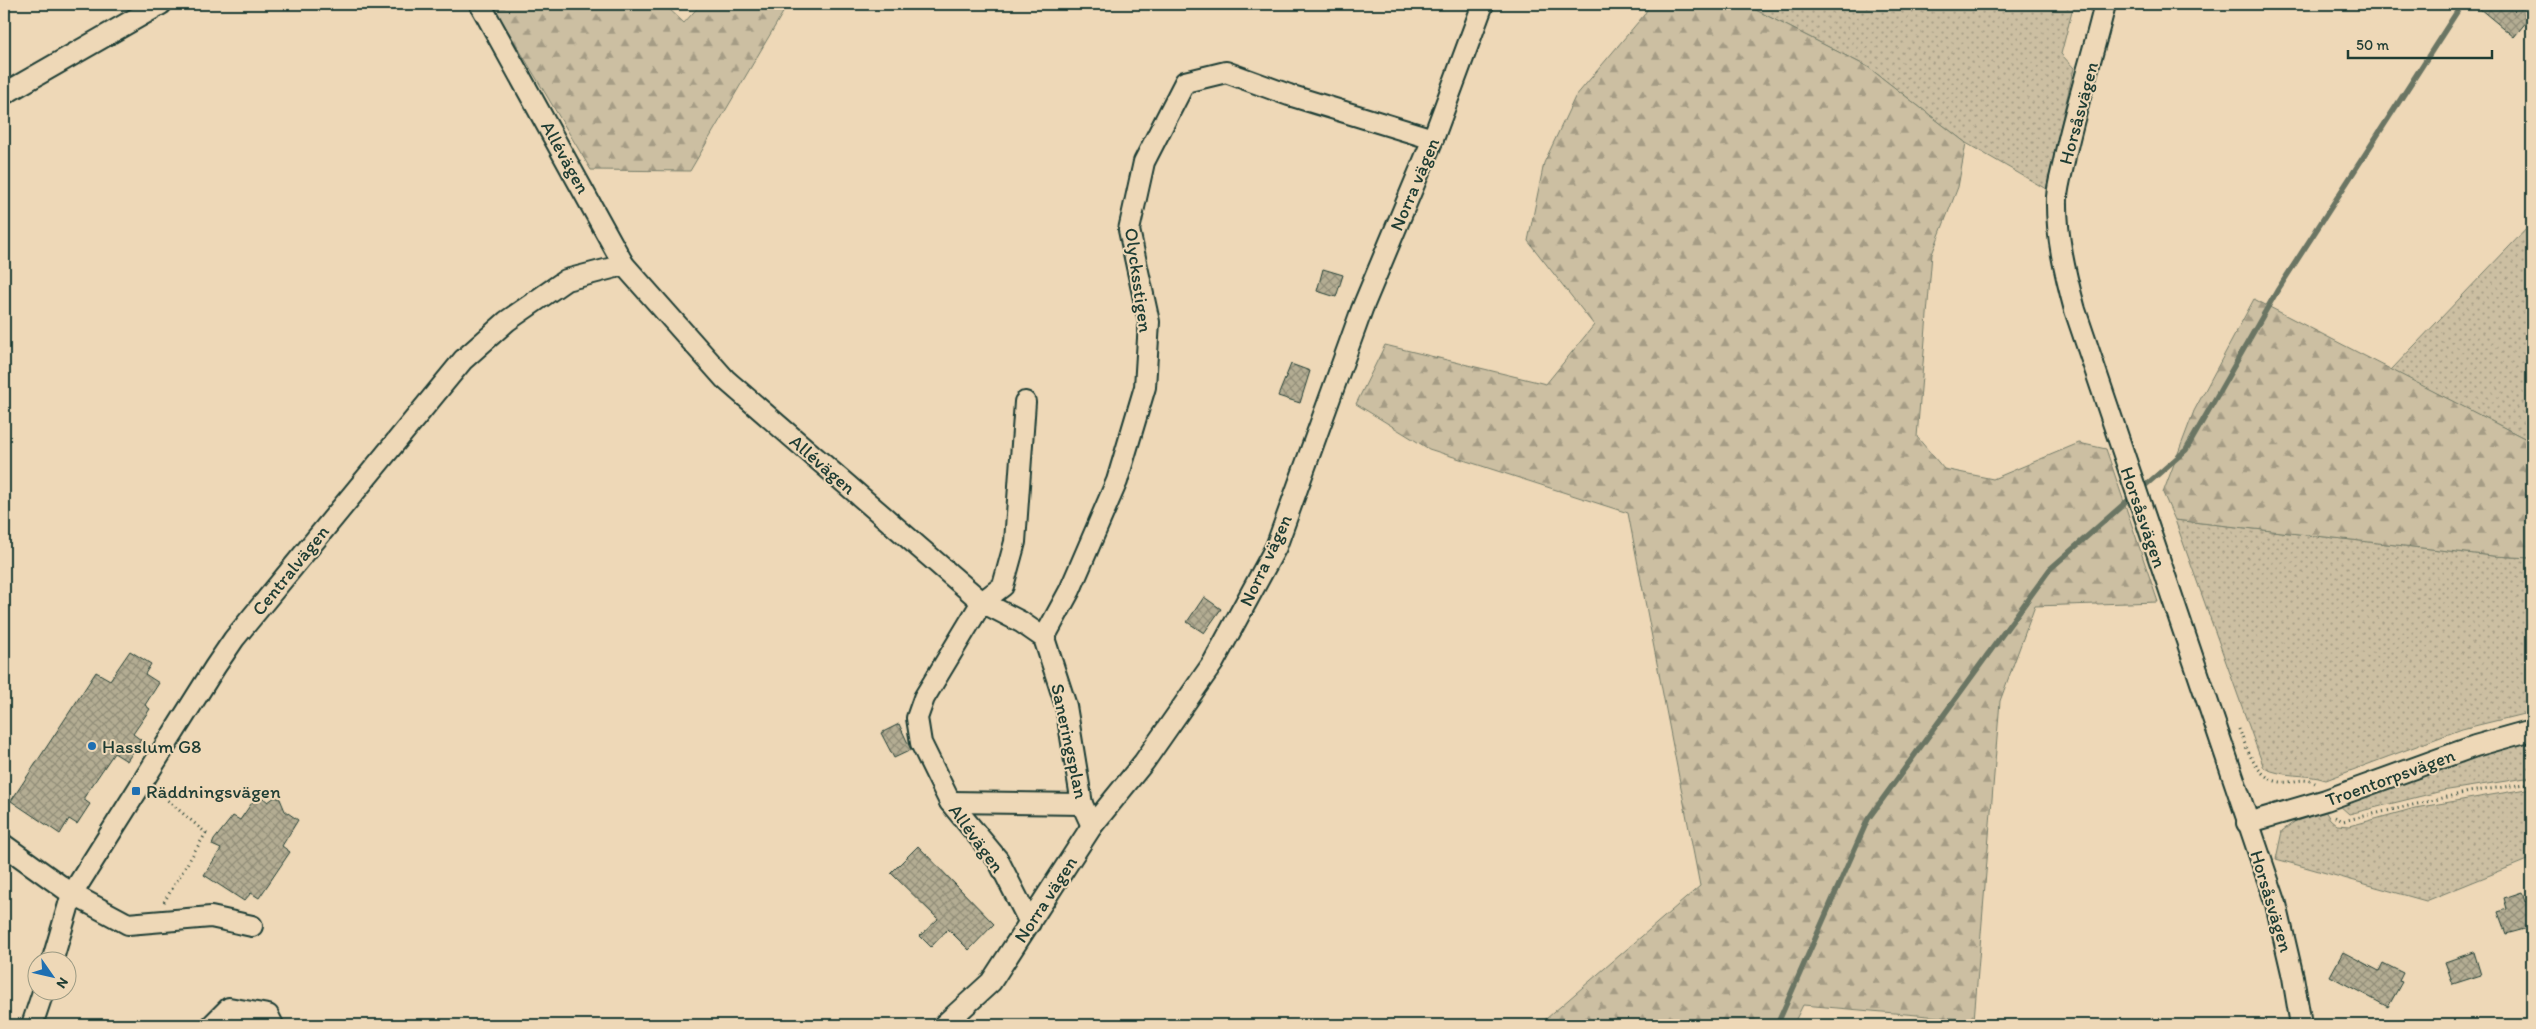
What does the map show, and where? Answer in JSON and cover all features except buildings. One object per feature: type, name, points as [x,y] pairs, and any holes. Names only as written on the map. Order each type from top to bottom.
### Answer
[{"type":"street","points":[[4,94],[161,4]]},
{"type":"street","name":"Allévägen","points":[[480,4],[624,265],[725,379],[982,602],[936,675],[924,698],[917,718],[921,743],[950,802],[998,860],[1030,923]]},
{"type":"street","name":"Norra vägen","points":[[944,1025],[992,982],[1092,826],[1144,762],[1213,663],[1276,547],[1362,309],[1433,139],[1483,4]]},
{"type":"street","name":"Horsåsvägen","points":[[2106,4],[2092,61],[2070,134],[2057,195],[2057,226],[2063,268],[2075,310],[2247,823],[2276,904],[2294,977],[2301,1025]]},
{"type":"street","name":"Olycksstigen","points":[[1044,638],[1070,590],[1117,481],[1146,387],[1149,322],[1129,230],[1144,162],[1186,82],[1226,72],[1289,95],[1433,139]]},
{"type":"street","name":"Centralvägen","points":[[55,952],[72,894],[234,639],[463,360],[507,321],[566,280],[624,265]]},
{"type":"street","points":[[1025,402],[1019,461],[1015,542],[1003,586],[982,602],[1021,622],[1044,638]]},
{"type":"street","name":"Saneringsplan","points":[[1044,638],[1066,706],[1082,804],[1092,826]]},
{"type":"street","name":"Troentorpsvägen","points":[[2247,823],[2326,800],[2475,746],[2532,730]]},
{"type":"street","points":[[950,802],[1082,804]]},
{"type":"street","points":[[4,845],[72,894],[128,924],[211,917],[252,926]]},
{"type":"street","points":[[32,1025],[40,1002]]},
{"type":"street","points":[[212,1025],[229,1008],[268,1015],[273,1025]]},
{"type":"path","points":[[2238,725],[2248,753],[2260,771],[2273,781],[2285,783],[2310,780],[2321,786],[2329,810],[2343,821],[2469,792],[2532,783]]},
{"type":"path","points":[[152,922],[206,833],[166,799]]},
{"type":"green space","points":[[492,4],[664,4],[684,23],[701,4],[788,4],[690,171],[591,170]]},
{"type":"green space","points":[[1650,4],[1744,4],[1868,67],[1966,143],[1958,187],[1932,254],[1917,437],[1944,469],[1993,479],[2079,443],[2106,449],[2158,602],[2035,606],[2000,701],[1974,1020],[1803,1005],[1793,1025],[1539,1025],[1700,886],[1628,513],[1429,449],[1356,404],[1385,345],[1546,384],[1594,325],[1528,241],[1544,163],[1575,97],[1644,15]]},
{"type":"green space","points":[[1744,4],[2074,4],[2061,54],[2074,68],[2046,189],[1966,143],[1868,67]]},
{"type":"green space","points":[[2532,223],[2532,442],[2391,370]]},
{"type":"green space","points":[[2254,299],[2532,442],[2532,558],[2493,556],[2175,520],[2163,493],[2194,411]]},
{"type":"green space","points":[[2175,520],[2493,556],[2532,558],[2532,712],[2462,729],[2326,780],[2279,773],[2264,768]]},
{"type":"green space","points":[[2532,739],[2532,777],[2442,791],[2349,814],[2339,805],[2480,753]]},
{"type":"green space","points":[[2532,788],[2532,858],[2426,901],[2276,859],[2282,831],[2294,822],[2325,811],[2337,825],[2350,826],[2415,808]]},
{"type":"waterway","points":[[2140,490],[2186,450],[2277,291],[2462,4]]},
{"type":"waterway","points":[[1777,1025],[1868,819],[2050,569],[2133,496]]},
{"type":"place","name":"Hasslum G8","points":[[92,746]]},
{"type":"place","name":"Räddningsvägen","points":[[136,791]]}]
